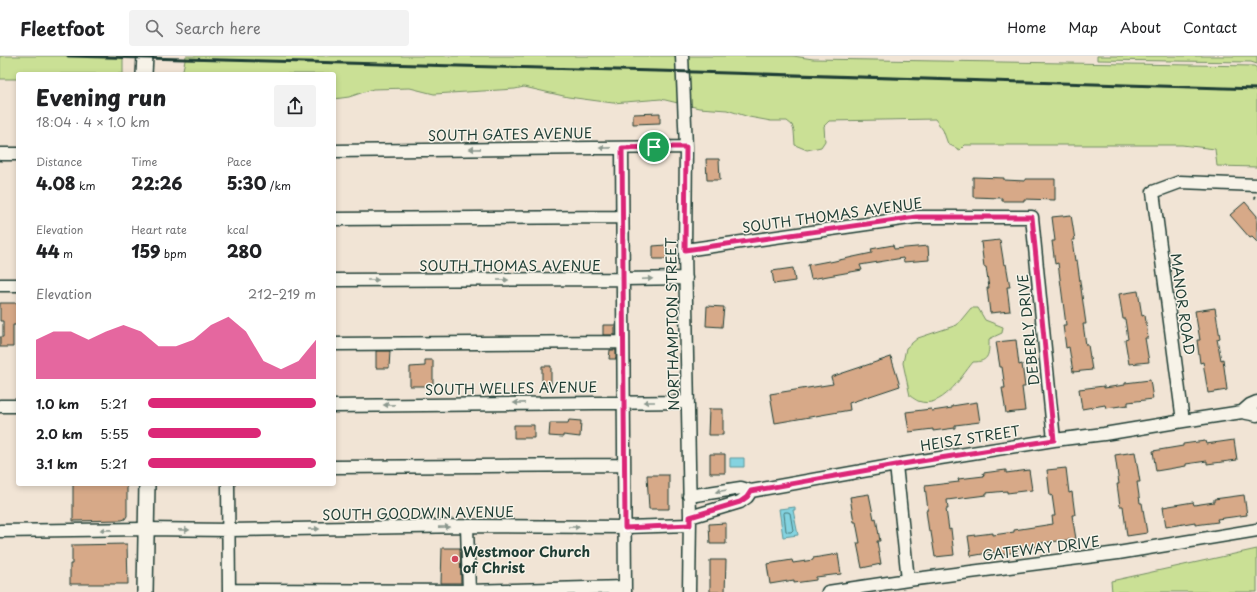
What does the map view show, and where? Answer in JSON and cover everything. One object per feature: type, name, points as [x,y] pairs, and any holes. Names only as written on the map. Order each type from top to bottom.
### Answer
[{"type":"main road","points":[[144,72],[145,56]]},
{"type":"main road","points":[[145,592],[147,486]]},
{"type":"street","name":"NORTHAMPTON STREET","points":[[682,56],[686,147],[685,250],[690,521],[689,592]]},
{"type":"street","name":"SOUTH GATES AVENUE","points":[[336,151],[686,147]]},
{"type":"street","points":[[228,486],[229,591],[469,591],[625,589],[622,148]]},
{"type":"street","points":[[0,154],[16,154]]},
{"type":"street","name":"MANOR ROAD","points":[[1183,421],[1152,192],[1180,182],[1257,185]]},
{"type":"street","points":[[336,219],[622,217]]},
{"type":"street","name":"SOUTH THOMAS AVENUE","points":[[685,250],[916,217],[1032,217]]},
{"type":"street","name":"DEBERLY DRIVE","points":[[1032,217],[1054,440]]},
{"type":"street","name":"SOUTH THOMAS AVENUE","points":[[336,280],[686,278]]},
{"type":"street","points":[[0,285],[16,285]]},
{"type":"street","points":[[336,344],[623,342]]},
{"type":"street","name":"SOUTH WELLES AVENUE","points":[[336,406],[688,402]]},
{"type":"street","name":"HEISZ STREET","points":[[690,521],[740,502],[747,497],[751,491],[896,465],[1242,412],[1250,405],[1257,402]]},
{"type":"street","points":[[0,406],[16,406]]},
{"type":"street","points":[[1242,412],[1257,415]]},
{"type":"street","points":[[336,467],[624,465]]},
{"type":"street","points":[[896,465],[908,580]]},
{"type":"street","points":[[689,496],[741,488],[751,491]]},
{"type":"street","name":"SOUTH GOODWIN AVENUE","points":[[0,531],[145,529],[229,530],[467,526],[625,528],[690,521]]},
{"type":"street","points":[[467,526],[469,591]]},
{"type":"street","name":"GATEWAY DRIVE","points":[[828,592],[908,580],[1118,553],[1257,530]]},
{"type":"green space","points":[[0,56],[123,56],[123,72],[16,72],[16,79],[0,79]]},
{"type":"green space","points":[[186,56],[793,56],[813,59],[1254,66],[1257,68],[1257,167],[1217,166],[1215,149],[1182,145],[965,145],[960,150],[948,144],[943,130],[935,119],[829,121],[824,126],[825,141],[821,147],[807,150],[795,145],[792,125],[787,121],[771,121],[749,117],[727,110],[699,108],[661,99],[613,103],[568,97],[524,87],[515,89],[434,94],[410,88],[373,89],[349,97],[336,99],[336,72],[182,72]]},
{"type":"green space","points":[[1097,56],[1257,56],[1257,64],[1251,62],[1097,60]]},
{"type":"green space","points":[[971,308],[978,308],[985,320],[1003,327],[1002,333],[989,339],[989,348],[986,358],[979,362],[973,362],[950,391],[943,397],[927,403],[916,400],[910,396],[903,363],[906,348],[918,338],[957,325]]},
{"type":"green space","points":[[1257,549],[1257,592],[1112,592],[1111,581]]},
{"type":"water","points":[[730,458],[744,458],[744,467],[730,467]]},
{"type":"water","points":[[795,507],[795,510],[793,510],[798,535],[783,537],[779,509]]},
{"type":"building","points":[[660,113],[660,123],[633,124],[633,114]]},
{"type":"building","points":[[706,159],[719,159],[720,180],[707,180]]},
{"type":"building","points":[[973,177],[1004,178],[1004,180],[1025,181],[1025,179],[1055,179],[1055,200],[1024,199],[1024,201],[1002,201],[1002,198],[973,197]]},
{"type":"building","points":[[1245,202],[1257,216],[1257,242],[1252,237],[1250,238],[1230,215]]},
{"type":"building","points":[[1071,215],[1075,240],[1072,240],[1075,261],[1077,260],[1086,324],[1083,324],[1092,370],[1073,372],[1069,347],[1066,348],[1063,325],[1066,325],[1058,263],[1055,264],[1052,241],[1055,241],[1052,217]]},
{"type":"building","points":[[1000,240],[1004,265],[1006,264],[1010,287],[1007,287],[1010,311],[990,313],[987,288],[989,288],[986,267],[984,267],[981,242]]},
{"type":"building","points":[[666,245],[667,259],[653,259],[653,246]]},
{"type":"building","points":[[893,245],[894,249],[928,246],[929,260],[904,262],[903,258],[860,265],[862,270],[811,279],[808,265],[872,253],[871,249]]},
{"type":"building","points":[[793,268],[795,281],[774,284],[772,271]]},
{"type":"building","points":[[1138,291],[1142,316],[1145,315],[1148,338],[1145,338],[1149,362],[1129,364],[1125,340],[1128,339],[1119,294]]},
{"type":"building","points":[[0,303],[16,303],[16,325],[13,325],[13,347],[0,347],[0,337],[3,337],[3,321],[0,321]]},
{"type":"building","points":[[707,306],[724,307],[722,327],[706,326]]},
{"type":"building","points":[[1215,308],[1220,338],[1217,339],[1221,360],[1223,359],[1227,390],[1208,393],[1203,362],[1200,363],[1197,340],[1200,340],[1195,311]]},
{"type":"building","points":[[603,325],[615,325],[615,335],[603,335]]},
{"type":"building","points":[[1016,340],[1019,365],[1022,364],[1025,387],[1022,387],[1025,411],[1006,413],[1002,388],[1005,388],[996,342]]},
{"type":"building","points":[[610,350],[616,350],[616,359],[609,359]]},
{"type":"building","points":[[376,351],[390,351],[389,368],[376,368]]},
{"type":"building","points":[[891,357],[900,386],[849,403],[850,410],[775,423],[770,394],[833,384],[831,377]]},
{"type":"building","points":[[425,360],[433,360],[433,386],[410,386],[410,367],[425,366]]},
{"type":"building","points":[[542,366],[551,366],[551,385],[542,385]]},
{"type":"building","points":[[1150,380],[1153,399],[1128,402],[1128,405],[1106,408],[1105,405],[1082,409],[1079,389],[1104,386],[1104,388],[1125,385],[1125,383]]},
{"type":"building","points":[[977,402],[980,422],[955,425],[955,428],[909,432],[906,412],[931,409],[932,411]]},
{"type":"building","points":[[709,409],[723,409],[723,435],[708,435]]},
{"type":"building","points":[[569,420],[581,421],[580,437],[563,435],[563,437],[549,436],[550,423],[568,423]]},
{"type":"building","points":[[514,425],[534,425],[534,438],[514,438]]},
{"type":"building","points":[[1234,440],[1237,460],[1207,464],[1207,461],[1156,471],[1153,451],[1183,446],[1183,444],[1205,441],[1206,444]]},
{"type":"building","points":[[1135,452],[1140,482],[1137,482],[1140,503],[1142,503],[1147,533],[1127,536],[1123,506],[1120,506],[1115,455]]},
{"type":"building","points":[[710,454],[725,454],[725,473],[710,473]]},
{"type":"building","points":[[1066,468],[1069,493],[1072,492],[1075,515],[1072,515],[1076,539],[1041,543],[1042,546],[1017,549],[1017,552],[995,555],[994,552],[971,556],[968,536],[993,533],[993,535],[1053,524],[1052,516],[1055,516],[1052,495],[1050,496],[1047,470]]},
{"type":"building","points":[[1006,470],[1006,473],[1029,470],[1032,490],[1007,493],[1007,491],[986,493],[986,495],[947,500],[948,509],[946,509],[949,530],[951,529],[954,555],[935,557],[931,532],[929,532],[925,486],[959,482],[958,479],[984,476],[983,473]]},
{"type":"building","points":[[647,475],[669,475],[669,509],[649,509]]},
{"type":"building","points":[[73,486],[127,486],[127,516],[125,519],[73,521]]},
{"type":"building","points":[[869,494],[874,519],[876,518],[880,541],[877,541],[881,564],[862,568],[857,543],[860,543],[856,522],[854,522],[850,497]]},
{"type":"building","points":[[1244,495],[1247,515],[1217,519],[1218,522],[1195,525],[1195,522],[1166,527],[1163,507],[1193,502],[1194,505],[1214,502],[1214,499]]},
{"type":"building","points":[[726,523],[726,544],[710,544],[709,524]]},
{"type":"building","points":[[127,544],[128,584],[70,584],[72,545]]},
{"type":"building","points":[[442,548],[460,548],[461,583],[441,583]]},
{"type":"building","points":[[838,554],[841,574],[816,577],[816,580],[794,583],[794,580],[770,584],[767,564],[792,560],[793,563]]},
{"type":"building","points":[[710,560],[726,560],[725,592],[710,592]]},
{"type":"railway","points":[[68,56],[695,72],[1257,89]]},
{"type":"place","name":"Westmoor Church of Christ","points":[[455,559]]},
{"type":"route","points":[[654,147],[686,147],[685,250],[916,217],[1032,217],[1054,440],[896,465],[751,491],[747,497],[740,502],[690,517],[690,525],[625,528],[622,148],[654,147]]}]
